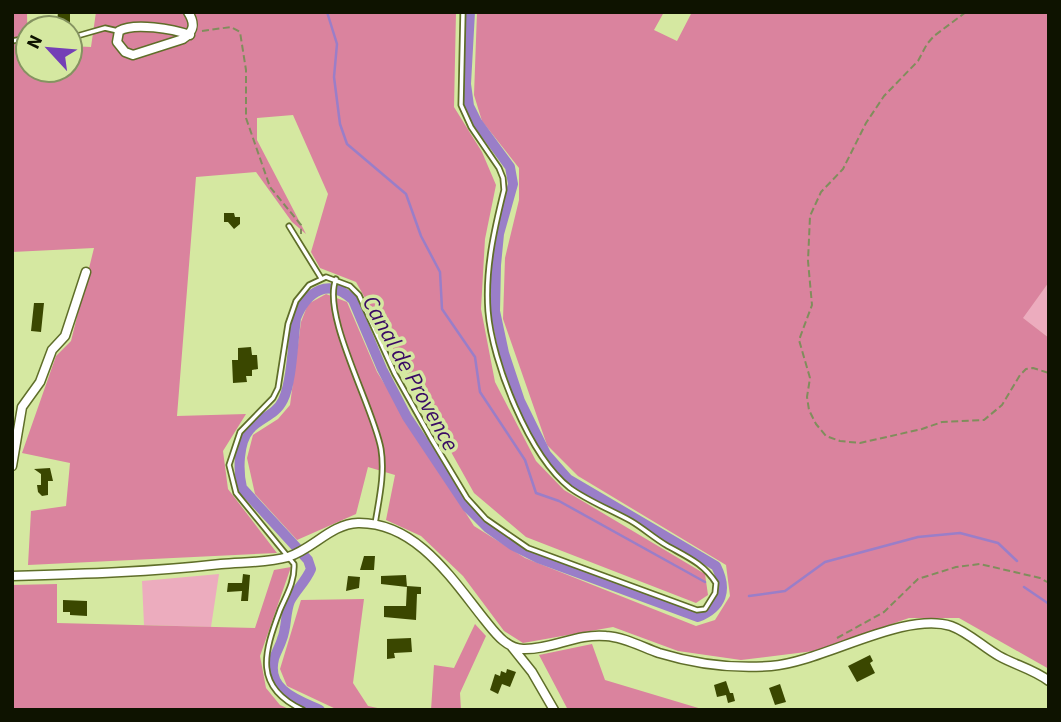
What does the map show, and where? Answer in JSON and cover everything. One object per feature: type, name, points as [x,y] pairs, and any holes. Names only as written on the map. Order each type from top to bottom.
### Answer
[{"type":"street","points":[[188,12],[194,21],[191,31],[183,39],[133,55],[119,46],[119,31],[126,28],[191,31]]},
{"type":"street","points":[[12,466],[22,409],[40,382],[52,350],[65,336],[86,272]]},
{"type":"street","points":[[12,406],[22,409]]},
{"type":"street","points":[[12,576],[104,574],[262,561],[289,556],[344,526],[359,523],[375,525],[407,537],[436,560],[532,672],[554,710]]},
{"type":"street","points":[[512,647],[535,648],[577,638],[610,636],[698,662],[734,667],[772,666],[809,659],[912,625],[942,624],[954,627],[1001,657],[1028,668],[1049,681]]},
{"type":"lane","points":[[303,710],[279,695],[269,684],[265,671],[269,646],[295,572],[294,564],[236,493],[229,465],[240,432],[273,398],[278,388],[288,324],[296,301],[309,285],[321,278],[336,279],[350,286],[359,296],[395,374],[431,438],[467,498],[486,519],[528,548],[697,610],[705,609],[715,593],[716,583],[708,569],[634,523],[570,488],[545,463],[516,408],[497,354],[488,313],[488,264],[504,190],[503,178],[471,127],[461,105],[463,12]]},
{"type":"lane","points":[[84,34],[105,28],[119,31]]},
{"type":"lane","points":[[289,226],[321,278]]},
{"type":"lane","points":[[336,279],[332,294],[349,362],[376,427],[381,451],[382,479],[375,525]]},
{"type":"path","points":[[966,12],[934,36],[918,61],[884,96],[866,123],[843,169],[821,192],[810,216],[808,261],[812,305],[799,340],[810,378],[807,397],[809,410],[826,436],[860,443],[942,422],[984,420],[1002,405],[1026,369],[1033,368],[1049,373]]},
{"type":"path","points":[[191,31],[232,27],[240,32],[246,70],[246,118],[270,187],[301,225],[302,249]]},
{"type":"path","points":[[834,640],[884,612],[918,579],[956,567],[980,564],[1040,578],[1049,583]]},
{"type":"shaded area","points":[[12,12],[27,12],[14,14],[14,84],[84,84],[84,47],[91,47],[96,12],[456,12],[454,107],[482,152],[496,185],[485,239],[481,309],[495,382],[536,461],[564,490],[705,574],[708,595],[696,603],[526,537],[474,493],[356,282],[320,268],[311,252],[328,194],[293,115],[257,118],[257,140],[306,234],[292,222],[256,172],[196,177],[177,416],[246,414],[223,451],[228,489],[277,553],[28,565],[31,511],[66,506],[70,463],[22,453],[56,356],[71,341],[94,248],[12,252]]},
{"type":"shaded area","points":[[477,12],[664,12],[654,30],[677,41],[692,12],[1049,12],[1049,282],[1023,318],[1049,338],[1049,669],[959,618],[909,618],[814,651],[741,660],[678,651],[613,627],[523,643],[504,631],[463,576],[421,536],[386,520],[395,475],[368,467],[356,514],[297,540],[255,494],[247,458],[253,435],[278,419],[290,405],[301,322],[308,304],[326,294],[347,302],[377,372],[474,526],[525,558],[696,626],[715,620],[730,596],[726,565],[578,476],[547,445],[503,319],[505,258],[519,200],[519,168],[482,121],[474,95]]},
{"type":"shaded area","points":[[1049,282],[1049,338],[1022,318]]},
{"type":"shaded area","points":[[291,567],[260,656],[266,688],[280,705],[291,710],[12,710],[12,585],[57,584],[57,623],[255,628],[274,570]]},
{"type":"shaded area","points":[[219,574],[211,627],[144,625],[142,581]]},
{"type":"shaded area","points":[[364,599],[353,683],[368,706],[387,710],[338,710],[287,686],[280,669],[301,600]]},
{"type":"shaded area","points":[[475,624],[486,636],[460,693],[461,710],[431,710],[434,665],[454,668]]},
{"type":"shaded area","points":[[592,644],[605,680],[705,710],[568,710],[539,655]]},
{"type":"building","points":[[224,213],[234,213],[235,217],[240,217],[240,224],[234,229],[228,222],[224,222]]},
{"type":"building","points":[[34,303],[44,303],[41,332],[31,331]]},
{"type":"building","points":[[251,347],[252,355],[257,355],[258,369],[252,370],[252,376],[246,376],[247,382],[233,383],[232,360],[238,360],[238,348]]},
{"type":"building","points":[[50,468],[53,481],[48,481],[48,495],[42,496],[37,485],[41,485],[41,474],[34,469]]},
{"type":"building","points":[[364,556],[375,556],[374,570],[360,570]]},
{"type":"building","points":[[243,574],[250,575],[248,601],[241,601],[242,591],[227,592],[228,583],[242,583]]},
{"type":"building","points":[[406,575],[407,587],[381,584],[381,576]]},
{"type":"building","points":[[348,576],[360,577],[359,588],[346,591]]},
{"type":"building","points":[[407,586],[421,587],[421,594],[417,594],[416,620],[384,617],[384,606],[406,606]]},
{"type":"building","points":[[63,600],[87,601],[87,616],[63,612]]},
{"type":"building","points":[[411,638],[412,652],[394,653],[395,658],[387,659],[387,639]]},
{"type":"building","points":[[870,655],[873,661],[870,663],[875,673],[857,682],[848,666]]},
{"type":"building","points":[[507,669],[516,672],[510,687],[502,684],[498,694],[490,690],[495,674],[500,676],[501,671],[506,673]]},
{"type":"building","points":[[726,681],[735,701],[728,703],[726,695],[717,697],[714,685]]},
{"type":"building","points":[[780,684],[786,702],[775,705],[769,688]]},
{"type":"waterway","points":[[327,12],[337,44],[334,77],[340,124],[347,144],[406,194],[421,236],[440,272],[442,309],[475,357],[480,392],[525,460],[536,493],[559,501],[705,582]]},
{"type":"waterway","name":"Canal de Provence","points":[[320,710],[286,692],[279,686],[273,670],[290,601],[311,569],[308,560],[242,488],[240,473],[241,449],[246,435],[254,425],[280,405],[286,392],[296,318],[306,301],[320,290],[336,289],[353,300],[382,369],[407,417],[467,507],[488,528],[512,545],[538,558],[698,617],[713,608],[722,590],[716,566],[568,479],[546,454],[520,401],[504,353],[495,311],[499,234],[513,184],[510,167],[477,122],[469,106],[466,84],[470,12]]},
{"type":"waterway","points":[[749,596],[785,591],[825,562],[918,537],[960,533],[998,543],[1017,561]]},
{"type":"waterway","points":[[1024,587],[1049,604]]}]
